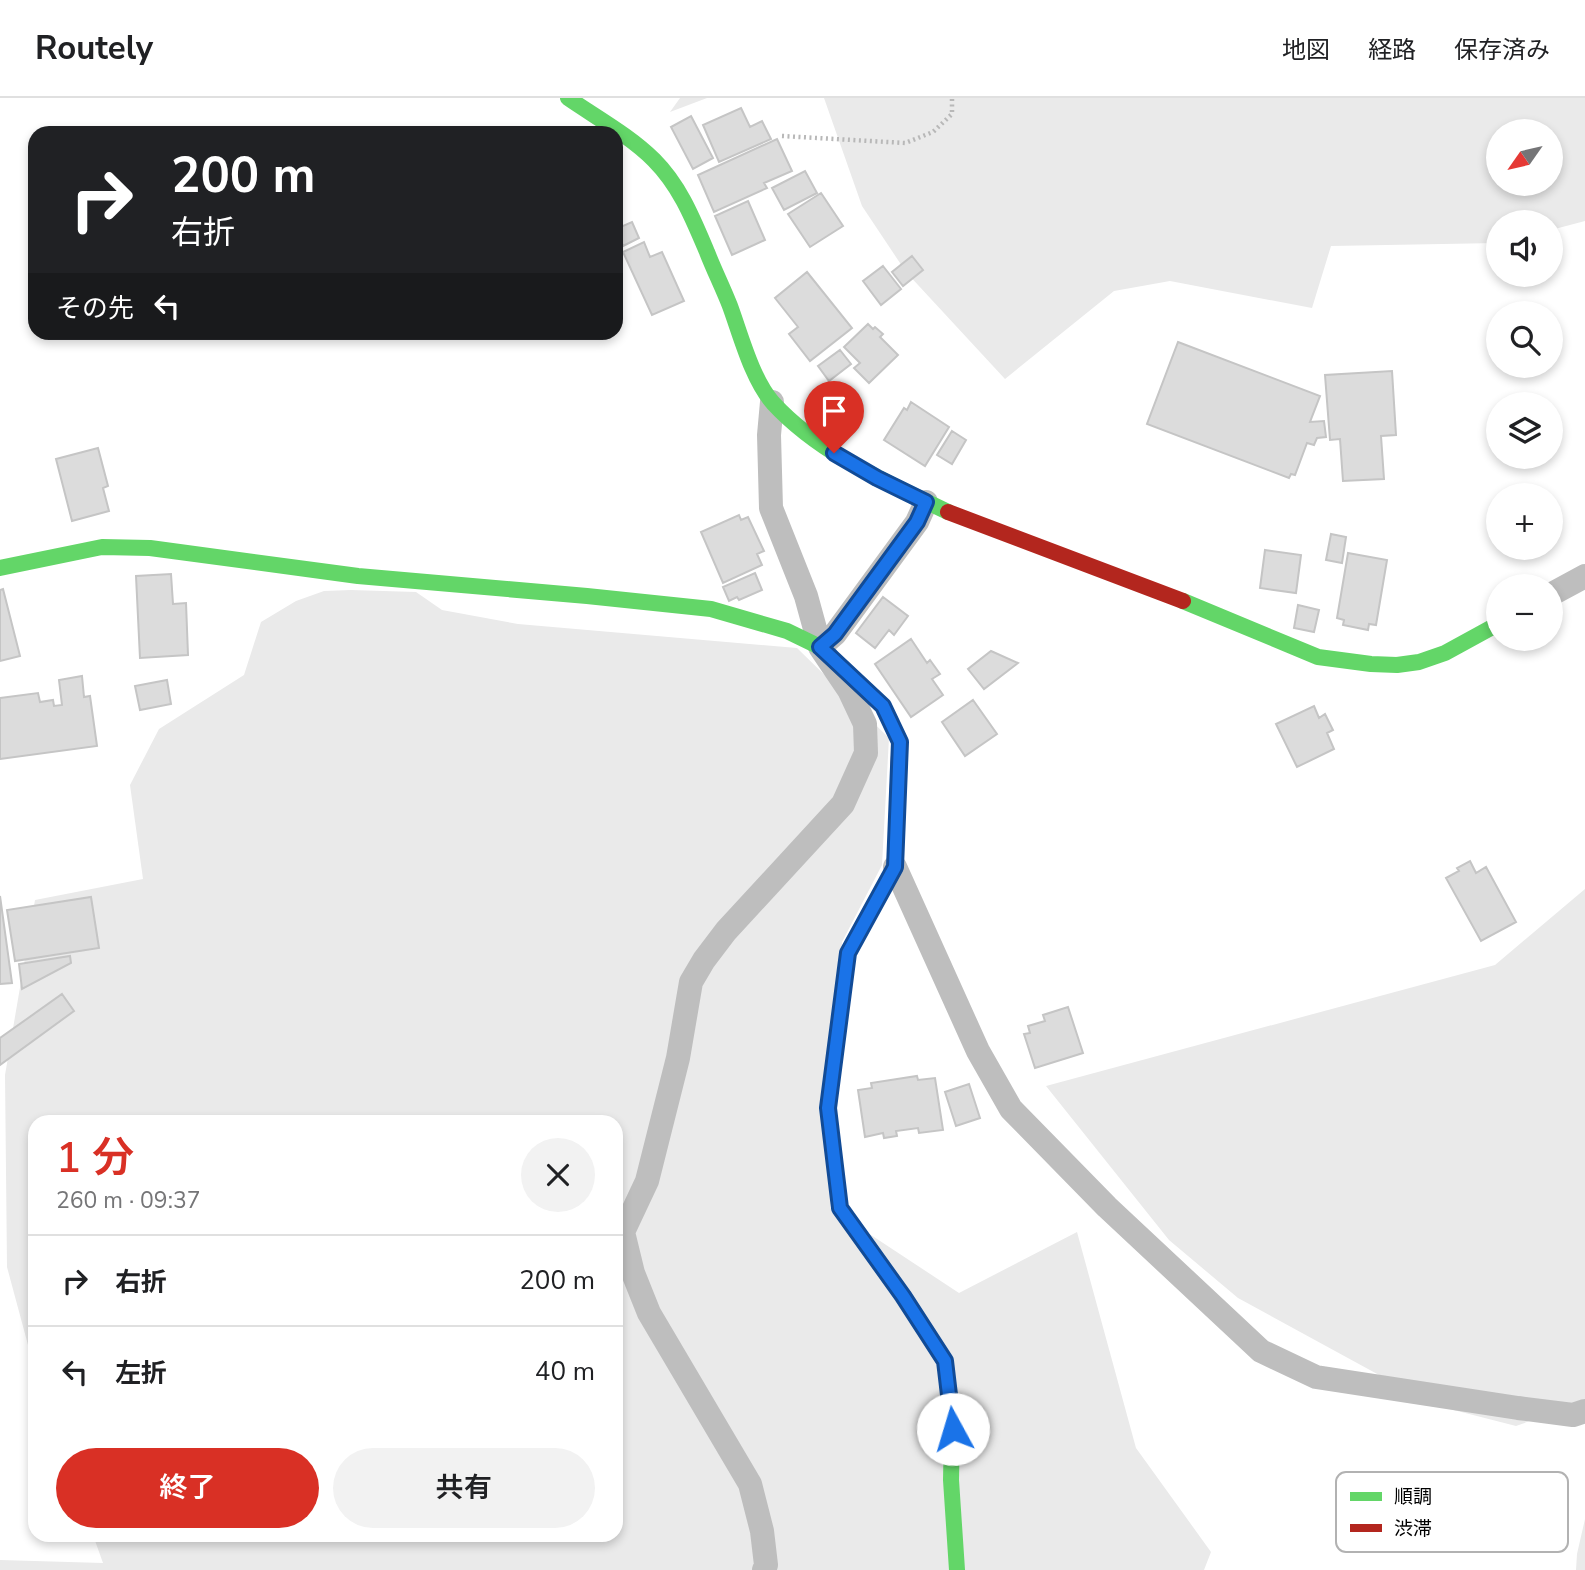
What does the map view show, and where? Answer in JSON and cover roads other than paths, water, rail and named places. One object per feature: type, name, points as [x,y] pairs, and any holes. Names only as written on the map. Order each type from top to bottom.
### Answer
[{"type":"street","points":[[568,98],[609,126]]},
{"type":"street","points":[[623,136],[653,159],[671,179],[688,208],[758,382],[772,402],[813,440],[877,478],[950,513],[1165,594],[1318,657],[1371,664],[1419,662],[1445,653],[1486,631]]},
{"type":"street","points":[[764,1570],[766,1565],[762,1531],[750,1483],[649,1313],[633,1273],[623,1232],[647,1181],[678,1058],[691,982],[726,931],[843,804],[866,753],[864,724],[849,690],[820,647],[806,596],[771,508],[769,435],[772,402]]},
{"type":"street","points":[[820,647],[835,634],[917,522],[926,502]]},
{"type":"street","points":[[0,568],[102,547],[150,548],[358,576],[711,610],[787,631],[820,647],[883,706],[900,742],[895,867],[848,953],[828,1108],[840,1208],[903,1296],[945,1361],[953,1429],[951,1492],[957,1570]]},
{"type":"street","points":[[1563,588],[1585,576]]},
{"type":"street","points":[[895,867],[978,1051],[1011,1109],[1107,1207],[1261,1351],[1316,1377],[1573,1415],[1585,1411]]}]
